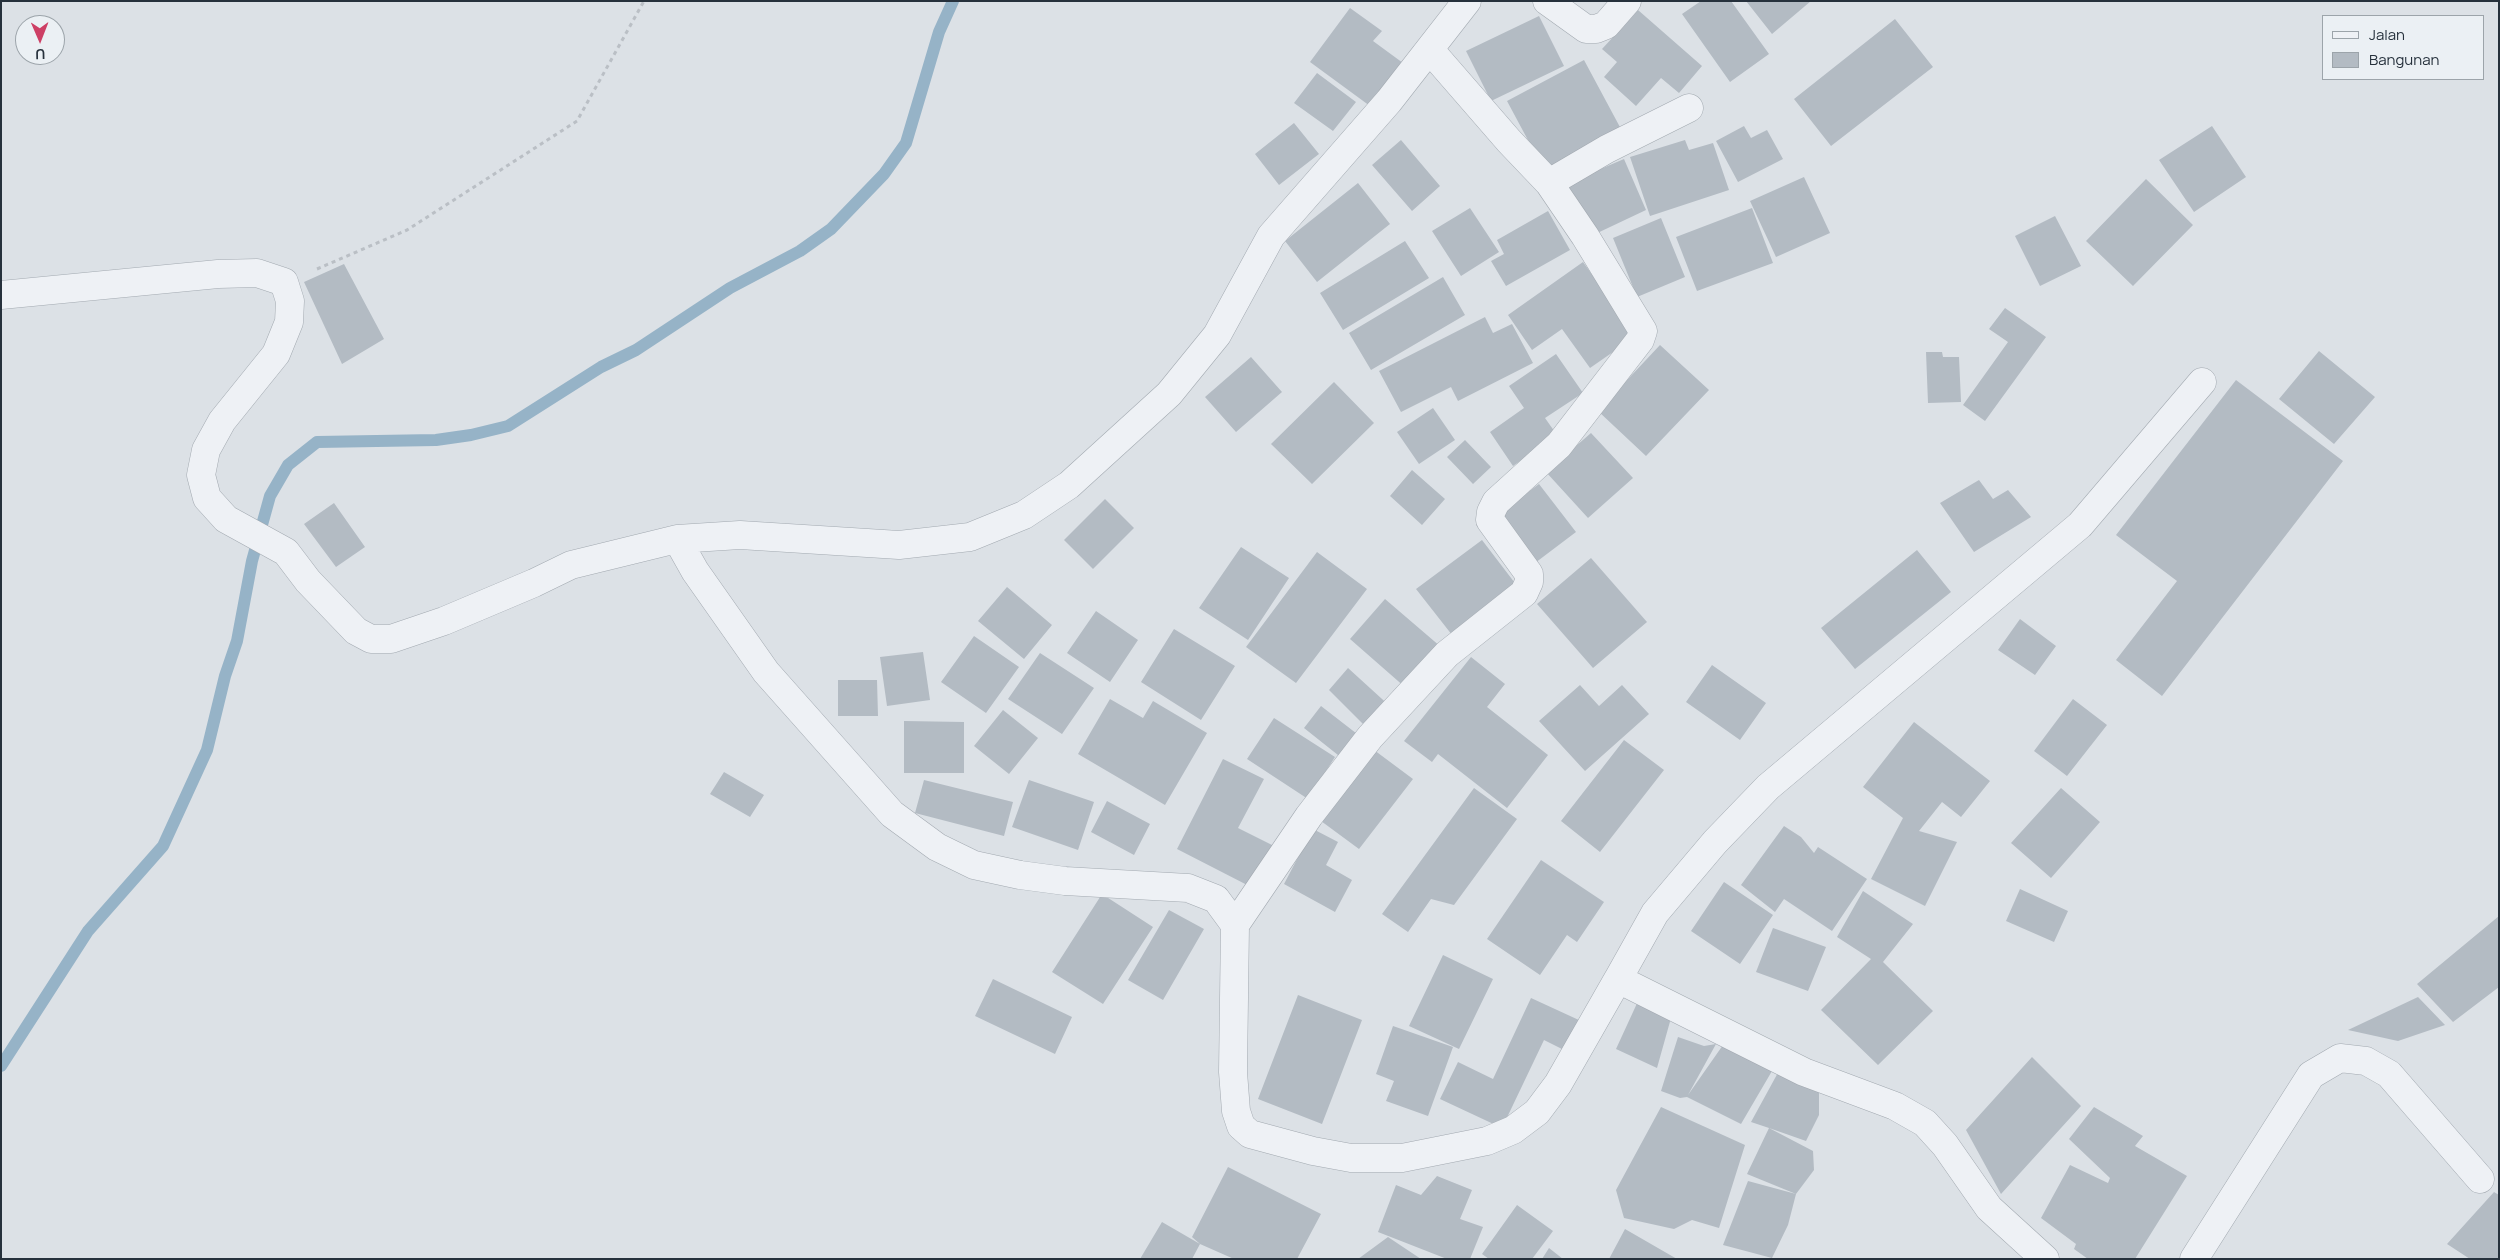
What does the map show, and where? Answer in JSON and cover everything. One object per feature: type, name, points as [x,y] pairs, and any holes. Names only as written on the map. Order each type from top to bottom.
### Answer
[{"type":"street","points":[[1,296],[218,274],[256,273],[284,282],[290,301],[289,322],[276,354],[222,421],[206,450],[201,475],[206,498],[226,519],[286,552],[308,581],[356,631],[372,639],[391,639],[490,603],[571,565],[677,539],[740,535],[899,545],[970,537],[1024,515],[1069,485],[1169,394],[1217,335],[1271,236],[1389,101],[1467,1]]},
{"type":"street","points":[[1547,1],[1586,28],[1596,29],[1606,25],[1627,1]]},
{"type":"street","points":[[1430,50],[1509,141],[1549,183],[1638,320],[1643,331],[1640,340],[1559,445],[1496,502],[1491,512],[1490,520],[1529,574],[1529,582],[1524,593],[1447,654],[1370,737],[1315,808],[1235,924],[1233,1072],[1236,1111],[1241,1126],[1250,1134],[1313,1152],[1351,1158],[1402,1158],[1487,1141],[1514,1130],[1537,1112],[1558,1084],[1655,913],[1714,842],[1768,787],[2080,525],[2202,382]]},
{"type":"street","points":[[1549,183],[1607,149],[1689,108]]},
{"type":"street","points":[[677,539],[695,571],[766,672],[892,814],[937,847],[974,865],[1020,875],[1065,881],[1188,888],[1216,898],[1235,924]]},
{"type":"street","points":[[1618,979],[1804,1072],[1896,1106],[1925,1123],[1945,1145],[1989,1208],[2045,1259]]},
{"type":"street","points":[[2194,1259],[2310,1075],[2340,1058],[2366,1061],[2389,1074],[2480,1179]]},
{"type":"path","points":[[284,282],[407,230],[577,121],[644,1]]},
{"type":"building","points":[[1701,1],[1731,1],[1769,54],[1730,82],[1682,14]]},
{"type":"building","points":[[1746,1],[1811,1],[1772,34]]},
{"type":"building","points":[[1350,8],[1382,31],[1373,41],[1403,63],[1370,106],[1310,62]]},
{"type":"building","points":[[1638,10],[1702,66],[1679,93],[1661,78],[1636,106],[1604,77],[1617,62],[1602,49]]},
{"type":"building","points":[[1539,16],[1564,66],[1491,101],[1466,51]]},
{"type":"building","points":[[1895,19],[1933,67],[1831,146],[1794,99]]},
{"type":"building","points":[[1584,60],[1621,129],[1544,170],[1507,101]]},
{"type":"building","points":[[1317,73],[1356,102],[1333,131],[1294,103]]},
{"type":"building","points":[[1294,123],[1319,154],[1279,185],[1255,154]]},
{"type":"building","points":[[1744,126],[1751,138],[1767,130],[1783,159],[1738,182],[1716,141]]},
{"type":"building","points":[[2212,126],[2246,177],[2194,212],[2159,160]]},
{"type":"building","points":[[1401,140],[1440,186],[1412,211],[1372,165]]},
{"type":"building","points":[[1685,140],[1689,150],[1713,143],[1729,190],[1650,216],[1630,157]]},
{"type":"building","points":[[1624,159],[1646,210],[1591,236],[1563,185]]},
{"type":"building","points":[[1804,177],[1830,233],[1776,257],[1750,201]]},
{"type":"building","points":[[2146,179],[2193,225],[2133,286],[2086,241]]},
{"type":"building","points":[[1358,183],[1390,224],[1317,282],[1285,241]]},
{"type":"building","points":[[1470,208],[1499,252],[1461,276],[1432,231]]},
{"type":"building","points":[[1752,208],[1773,263],[1697,291],[1676,237]]},
{"type":"building","points":[[1548,211],[1570,250],[1506,286],[1491,261],[1504,254],[1497,240]]},
{"type":"building","points":[[2055,216],[2081,266],[2040,286],[2015,236]]},
{"type":"building","points":[[1661,218],[1685,277],[1637,297],[1613,238]]},
{"type":"building","points":[[1405,241],[1429,278],[1343,330],[1320,293]]},
{"type":"building","points":[[1583,262],[1636,336],[1590,368],[1562,329],[1532,350],[1508,315]]},
{"type":"building","points":[[344,264],[384,339],[342,364],[304,282]]},
{"type":"building","points":[[1443,277],[1465,315],[1371,370],[1349,333]]},
{"type":"building","points":[[2005,308],[2046,337],[1985,421],[1963,405],[2008,342],[1989,329]]},
{"type":"building","points":[[1485,317],[1493,333],[1512,324],[1533,363],[1458,401],[1451,387],[1401,412],[1379,371]]},
{"type":"building","points":[[1660,345],[1709,390],[1646,456],[1598,411]]},
{"type":"building","points":[[2319,351],[2375,397],[2334,444],[2279,399]]},
{"type":"building","points":[[1926,352],[1942,352],[1943,357],[1959,357],[1961,402],[1928,403]]},
{"type":"building","points":[[1556,354],[1583,393],[1545,418],[1557,435],[1513,466],[1490,432],[1524,408],[1509,386]]},
{"type":"building","points":[[1251,357],[1282,392],[1236,432],[1205,397]]},
{"type":"building","points":[[2236,380],[2343,461],[2162,696],[2116,660],[2177,581],[2116,535]]},
{"type":"building","points":[[1334,382],[1374,423],[1312,484],[1271,444]]},
{"type":"building","points":[[1433,408],[1455,440],[1419,464],[1397,432]]},
{"type":"building","points":[[1591,433],[1633,478],[1588,518],[1546,472]]},
{"type":"building","points":[[1465,440],[1491,467],[1473,484],[1447,457]]},
{"type":"building","points":[[1412,470],[1445,499],[1422,525],[1390,496]]},
{"type":"building","points":[[1979,480],[1993,499],[2008,490],[2031,517],[1974,552],[1940,503]]},
{"type":"building","points":[[1539,484],[1576,532],[1531,566],[1494,517]]},
{"type":"building","points":[[1105,499],[1134,528],[1093,569],[1064,540]]},
{"type":"building","points":[[334,503],[365,547],[336,567],[304,524]]},
{"type":"building","points":[[1482,540],[1521,591],[1456,640],[1416,589]]},
{"type":"building","points":[[1241,547],[1289,578],[1248,640],[1199,608]]},
{"type":"building","points":[[1917,550],[1951,592],[1855,669],[1821,628]]},
{"type":"building","points":[[1317,552],[1367,589],[1296,683],[1246,647]]},
{"type":"building","points":[[1591,558],[1647,622],[1593,668],[1537,604]]},
{"type":"building","points":[[1007,587],[1052,625],[1024,659],[978,621]]},
{"type":"building","points":[[1385,599],[1441,647],[1406,688],[1350,639]]},
{"type":"building","points":[[1096,611],[1138,640],[1110,682],[1067,653]]},
{"type":"building","points":[[2020,619],[2056,646],[2035,675],[1998,650]]},
{"type":"building","points":[[1174,629],[1235,666],[1201,720],[1141,682]]},
{"type":"building","points":[[974,636],[1019,667],[986,713],[941,682]]},
{"type":"building","points":[[923,652],[930,700],[887,706],[880,657]]},
{"type":"building","points":[[1040,653],[1094,688],[1062,734],[1008,699]]},
{"type":"building","points":[[1471,657],[1505,684],[1487,707],[1548,755],[1507,808],[1438,754],[1432,762],[1404,741]]},
{"type":"building","points":[[1712,665],[1766,703],[1740,740],[1686,702]]},
{"type":"building","points":[[1348,668],[1393,709],[1372,733],[1329,690]]},
{"type":"building","points":[[838,680],[877,680],[878,716],[838,716]]},
{"type":"building","points":[[1580,685],[1599,706],[1622,685],[1649,714],[1585,771],[1539,721]]},
{"type":"building","points":[[1110,699],[1143,718],[1153,701],[1207,733],[1165,805],[1078,754]]},
{"type":"building","points":[[2073,699],[2107,725],[2067,776],[2034,751]]},
{"type":"building","points":[[1321,706],[1361,737],[1343,759],[1304,728]]},
{"type":"building","points":[[1003,710],[1038,738],[1009,774],[974,746]]},
{"type":"building","points":[[1274,718],[1335,757],[1308,799],[1247,759]]},
{"type":"building","points":[[904,721],[964,722],[964,773],[904,773]]},
{"type":"building","points":[[1914,722],[1990,781],[1961,817],[1942,802],[1919,831],[1957,842],[1925,906],[1871,879],[1903,818],[1863,787]]},
{"type":"building","points":[[1624,740],[1664,770],[1600,852],[1561,821]]},
{"type":"building","points":[[1374,750],[1413,779],[1359,849],[1321,821]]},
{"type":"building","points":[[1223,759],[1264,779],[1238,828],[1274,846],[1253,888],[1177,849]]},
{"type":"building","points":[[724,772],[764,795],[750,817],[710,794]]},
{"type":"building","points":[[924,780],[1013,802],[1004,836],[915,813]]},
{"type":"building","points":[[1029,780],[1094,802],[1078,850],[1012,827]]},
{"type":"building","points":[[1474,788],[1517,819],[1454,905],[1431,899],[1408,932],[1382,914]]},
{"type":"building","points":[[2061,788],[2100,822],[2051,878],[2011,843]]},
{"type":"building","points":[[1107,801],[1150,824],[1134,855],[1091,832]]},
{"type":"building","points":[[1784,826],[1801,837],[1814,853],[1818,847],[1867,879],[1832,931],[1784,899],[1775,912],[1741,885]]},
{"type":"building","points":[[1313,829],[1338,842],[1326,865],[1352,880],[1335,912],[1284,884]]},
{"type":"building","points":[[1541,860],[1604,902],[1577,942],[1567,935],[1540,975],[1487,939]]},
{"type":"building","points":[[1724,882],[1773,915],[1740,964],[1691,931]]},
{"type":"building","points":[[2020,889],[2068,911],[2054,942],[2006,921]]},
{"type":"building","points":[[1863,891],[1913,924],[1883,962],[1933,1011],[1878,1065],[1821,1010],[1871,959],[1837,937]]},
{"type":"building","points":[[1102,894],[1153,927],[1103,1004],[1052,972]]},
{"type":"building","points":[[1169,910],[1204,929],[1163,1000],[1128,980]]},
{"type":"building","points":[[2499,916],[2499,987],[2453,1022],[2417,984]]},
{"type":"building","points":[[1773,928],[1826,947],[1808,991],[1756,972]]},
{"type":"building","points":[[1443,955],[1493,979],[1459,1049],[1409,1026]]},
{"type":"building","points":[[993,979],[1072,1017],[1055,1054],[975,1016]]},
{"type":"building","points":[[1298,995],[1362,1020],[1322,1124],[1258,1099]]},
{"type":"building","points":[[2418,997],[2445,1025],[2398,1041],[2348,1030]]},
{"type":"building","points":[[1531,998],[1581,1021],[1566,1051],[1544,1040],[1502,1128],[1440,1099],[1458,1062],[1493,1079]]},
{"type":"building","points":[[1639,999],[1671,1018],[1657,1068],[1616,1049]]},
{"type":"building","points":[[1393,1026],[1453,1047],[1428,1116],[1386,1101],[1394,1081],[1376,1074]]},
{"type":"building","points":[[1678,1037],[1704,1046],[1716,1044],[1688,1095],[1723,1045],[1772,1071],[1741,1124],[1687,1097],[1680,1098],[1661,1091]]},
{"type":"building","points":[[2032,1057],[2081,1106],[2001,1194],[1966,1130]]},
{"type":"building","points":[[1780,1069],[1819,1091],[1819,1115],[1806,1141],[1751,1122]]},
{"type":"building","points":[[1661,1107],[1745,1145],[1719,1228],[1692,1220],[1674,1229],[1624,1218],[1616,1190]]},
{"type":"building","points":[[2094,1107],[2143,1136],[2135,1146],[2187,1176],[2135,1259],[2088,1259],[2074,1249],[2076,1244],[2041,1218],[2070,1165],[2108,1183],[2110,1178],[2069,1139]]},
{"type":"building","points":[[1769,1128],[1813,1151],[1814,1170],[1796,1194],[1747,1174]]},
{"type":"building","points":[[1228,1167],[1321,1214],[1297,1259],[1234,1259],[1200,1244],[1192,1237]]},
{"type":"building","points":[[1437,1176],[1472,1190],[1460,1219],[1483,1227],[1470,1259],[1447,1259],[1378,1232],[1396,1185],[1421,1195]]},
{"type":"building","points":[[1748,1181],[1796,1194],[1788,1225],[1772,1258],[1723,1245]]},
{"type":"building","points":[[2494,1192],[2499,1195],[2499,1259],[2470,1259],[2447,1244]]},
{"type":"building","points":[[1517,1205],[1553,1231],[1532,1259],[1489,1259],[1482,1254]]},
{"type":"building","points":[[1162,1222],[1200,1244],[1192,1259],[1140,1259]]},
{"type":"building","points":[[1625,1229],[1677,1259],[1609,1259]]},
{"type":"building","points":[[1388,1237],[1421,1259],[1358,1259]]},
{"type":"building","points":[[1549,1248],[1563,1259],[1542,1259]]},
{"type":"waterway","points":[[1,1066],[88,931],[163,846],[207,750],[225,676],[237,641],[252,561],[270,496],[288,465],[317,442],[436,440],[471,435],[508,426],[601,367],[636,350],[730,288],[800,251],[831,229],[884,174],[906,143],[939,32],[953,1]]}]
